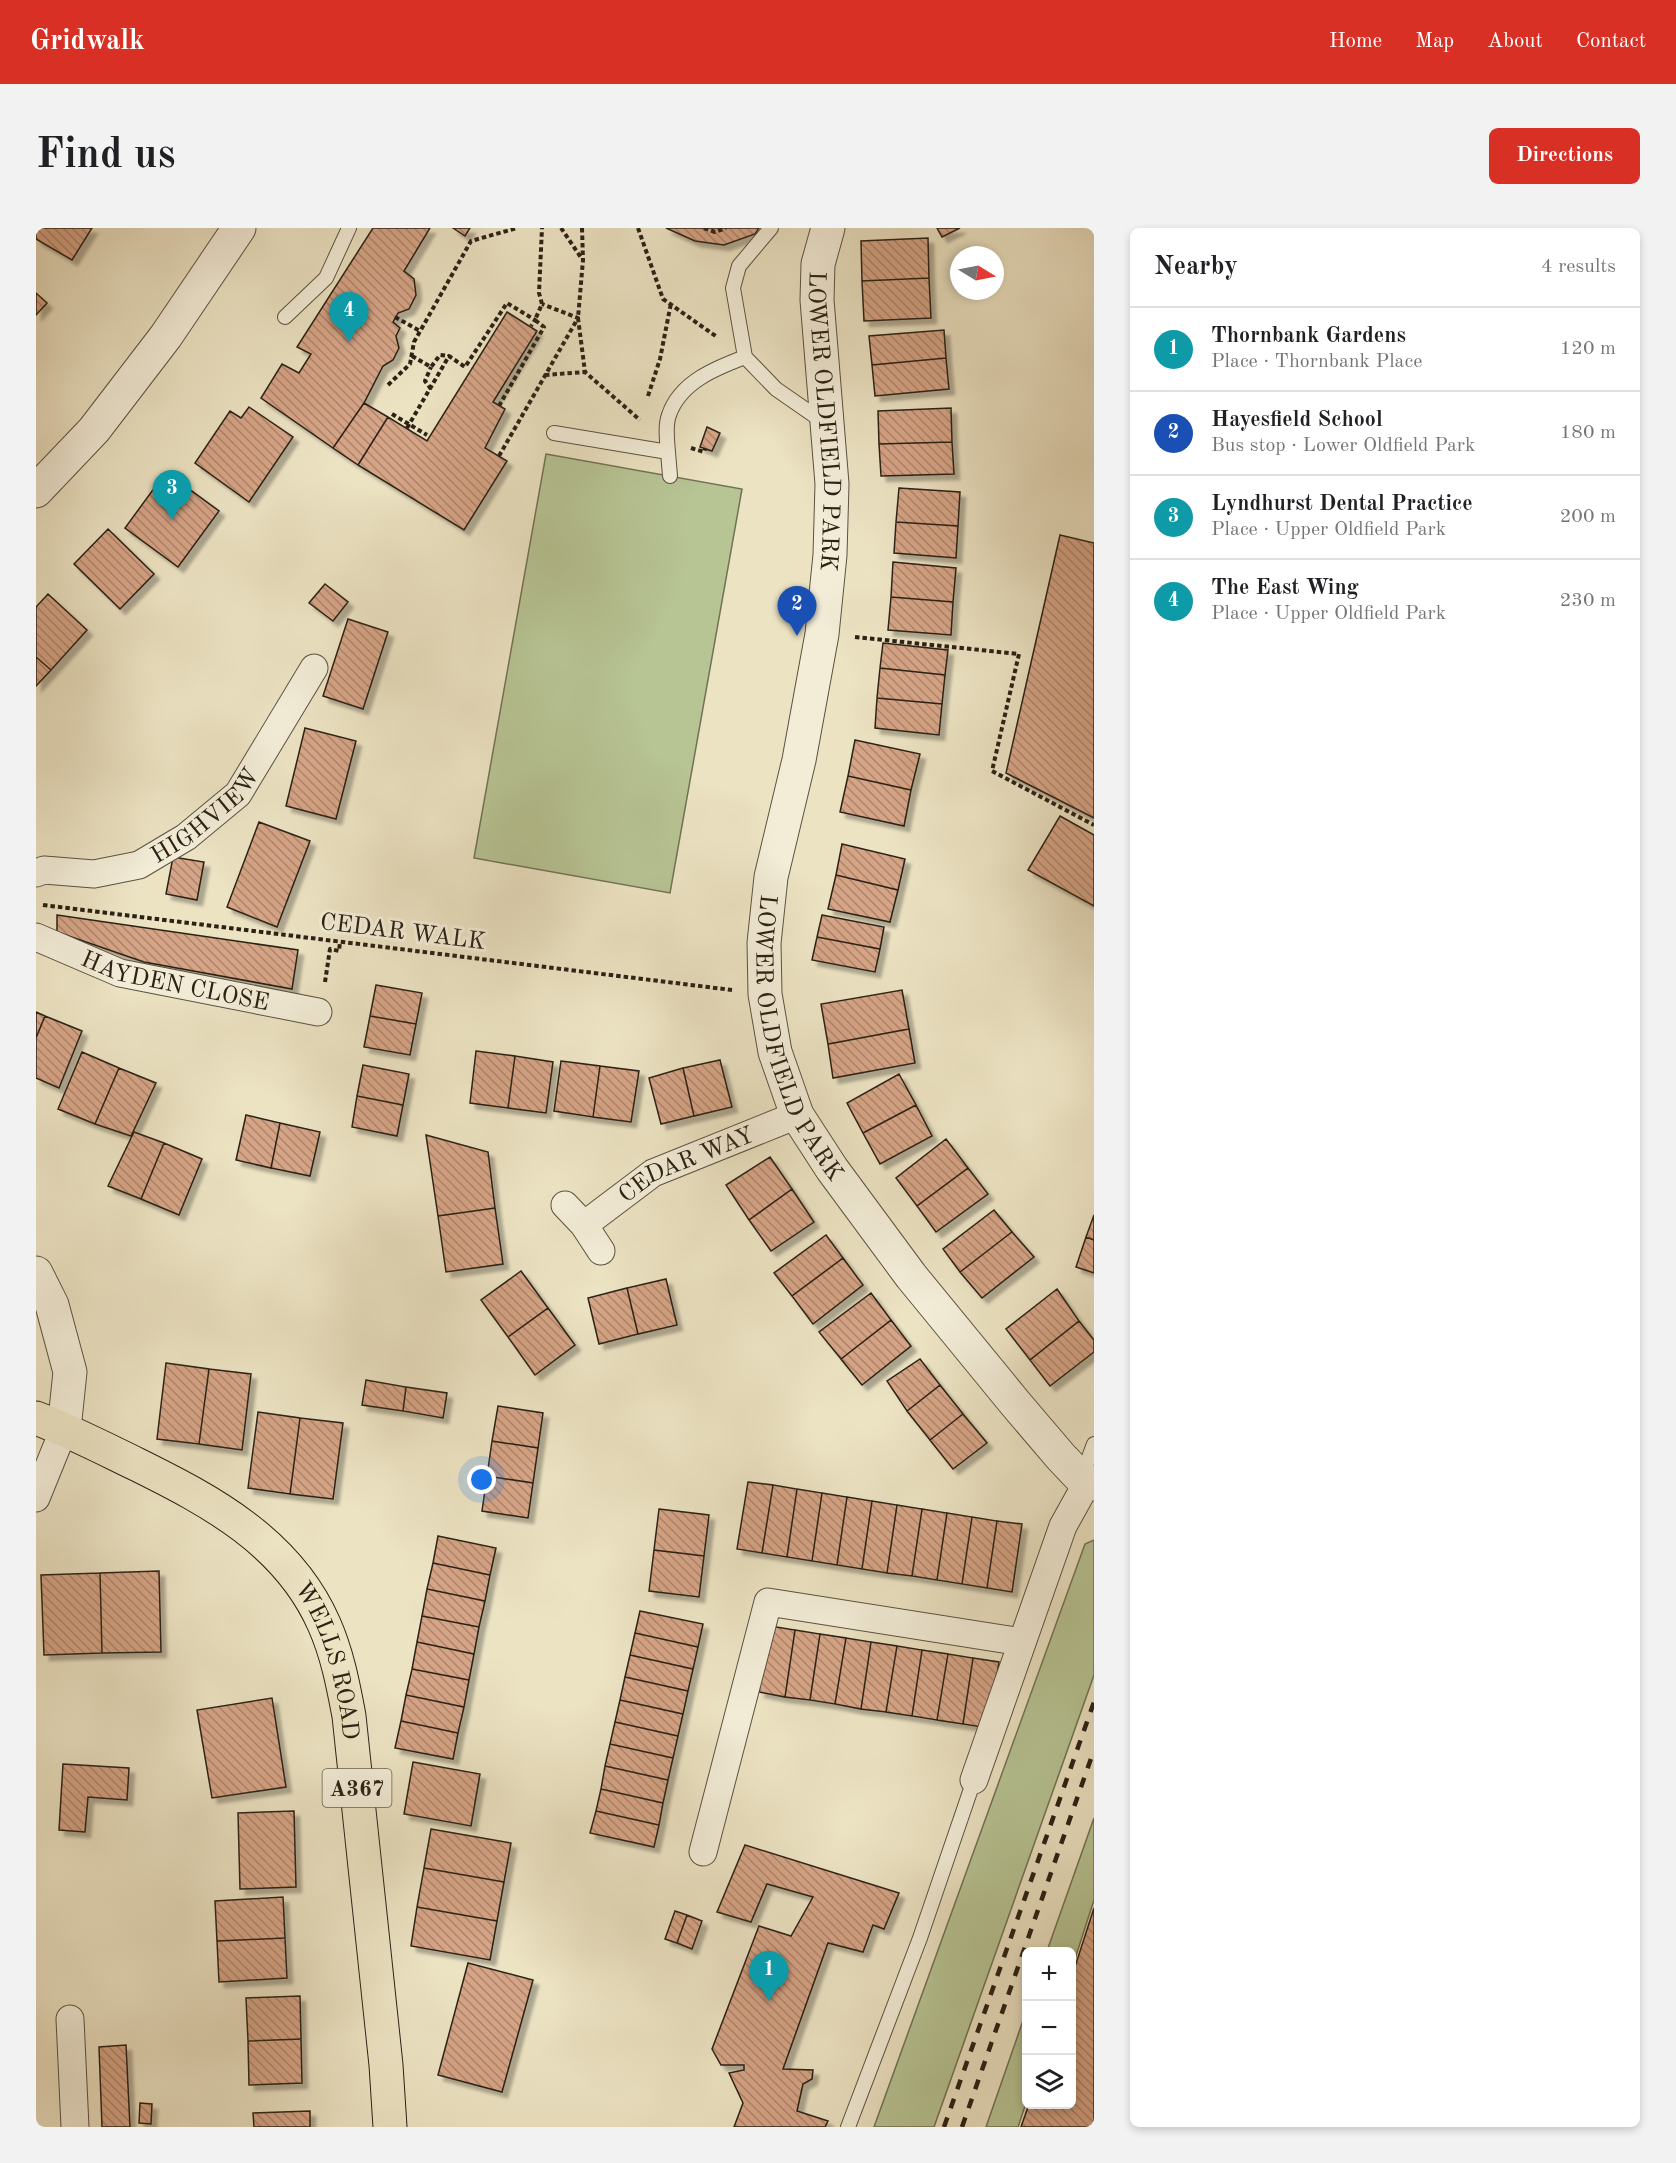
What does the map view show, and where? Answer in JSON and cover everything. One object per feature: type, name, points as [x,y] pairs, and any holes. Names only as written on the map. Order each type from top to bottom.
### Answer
[{"type":"main road","name":"WELLS ROAD","points":[[50,1423],[207,1500],[242,1523],[277,1556],[302,1586],[323,1622],[339,1666],[349,1716],[386,2065],[390,2127]]},
{"type":"street","points":[[36,491],[109,411],[166,336],[239,228]]},
{"type":"street","name":"LOWER OLDFIELD PARK","points":[[828,228],[819,264],[818,300],[832,484],[831,531],[822,634],[799,760],[771,877],[764,943],[765,994],[775,1052],[797,1115],[832,1169],[911,1276],[1045,1439],[1088,1481]]},
{"type":"street","name":"HIGHVIEW","points":[[36,873],[44,870],[94,874],[139,865],[186,837],[238,794],[314,668]]},
{"type":"street","name":"HAYDEN CLOSE","points":[[36,937],[120,973],[320,1014]]},
{"type":"street","name":"CEDAR WAY","points":[[584,1225],[653,1173],[797,1115]]},
{"type":"street","points":[[565,1205],[584,1225],[600,1251]]},
{"type":"street","points":[[36,1273],[52,1305],[70,1372],[50,1423],[36,1498]]},
{"type":"street","points":[[975,1780],[1063,1526],[1088,1481]]},
{"type":"street","points":[[703,1852],[768,1602],[1022,1642]]},
{"type":"street","points":[[70,2019],[75,2127]]},
{"type":"lane","points":[[285,317],[326,278],[350,228]]},
{"type":"lane","points":[[771,228],[739,266],[733,288],[744,357],[777,389],[827,424]]},
{"type":"lane","points":[[670,476],[669,415],[684,392],[705,373],[744,357]]},
{"type":"lane","points":[[554,433],[668,452]]},
{"type":"lane","points":[[1088,1481],[1094,1444]]},
{"type":"lane","points":[[848,2127],[920,1938],[975,1780]]},
{"type":"path","points":[[388,386],[410,364],[414,342],[471,241],[517,228]]},
{"type":"path","points":[[531,326],[542,304],[539,293],[542,228]]},
{"type":"path","points":[[561,228],[583,260]]},
{"type":"path","points":[[582,228],[583,260],[578,318],[585,372],[640,420]]},
{"type":"path","points":[[638,228],[663,298],[744,357]]},
{"type":"path","points":[[704,228],[715,232],[726,228]]},
{"type":"path","points":[[431,389],[425,381],[440,355],[449,356],[465,367],[507,303],[544,327],[499,406]]},
{"type":"path","points":[[647,400],[660,359],[670,303]]},
{"type":"path","points":[[542,304],[578,318]]},
{"type":"path","points":[[395,317],[420,331]]},
{"type":"path","points":[[499,456],[578,318]]},
{"type":"path","points":[[412,356],[431,367]]},
{"type":"path","points":[[408,427],[449,356]]},
{"type":"path","points":[[545,375],[585,372]]},
{"type":"path","points":[[632,445],[644,410]]},
{"type":"path","points":[[392,414],[408,427],[427,435]]},
{"type":"path","points":[[822,634],[1019,654],[992,771],[1094,825]]},
{"type":"path","name":"CEDAR WALK","points":[[36,904],[765,994]]},
{"type":"path","points":[[320,1014],[330,949],[339,951],[340,942]]},
{"type":"green space","points":[[546,454],[742,489],[670,893],[474,858]]},
{"type":"green space","points":[[1094,1540],[1094,1675],[934,2127],[874,2127],[1085,1544]]},
{"type":"green space","points":[[1094,1818],[1094,1900],[1076,1956],[1076,1947],[1048,1947]]},
{"type":"green space","points":[[1022,2024],[1022,2109],[1024,2109],[1018,2127],[986,2127]]},
{"type":"building","points":[[36,228],[92,228],[72,260],[36,239]]},
{"type":"building","points":[[373,228],[430,228],[404,271],[414,279],[416,295],[409,309],[398,313],[393,322],[400,328],[396,336],[399,348],[393,360],[383,366],[364,403],[333,448],[261,398],[282,364],[299,373],[311,354],[297,347]]},
{"type":"building","points":[[453,228],[470,228],[465,236]]},
{"type":"building","points":[[666,228],[759,228],[755,234],[724,245],[695,241]]},
{"type":"building","points":[[937,228],[960,228],[942,237]]},
{"type":"building","points":[[928,238],[929,278],[862,281],[861,241]]},
{"type":"building","points":[[929,278],[931,318],[864,321],[862,281]]},
{"type":"building","points":[[36,293],[47,303],[36,315]]},
{"type":"building","points":[[507,312],[537,331],[493,402],[505,409],[485,448],[507,461],[464,530],[358,465],[388,417],[427,441]]},
{"type":"building","points":[[944,330],[946,358],[872,365],[869,336]]},
{"type":"building","points":[[946,358],[949,389],[875,396],[872,365]]},
{"type":"building","points":[[364,403],[388,417],[358,465],[333,448]]},
{"type":"building","points":[[249,407],[293,437],[249,502],[195,463],[230,411],[241,418]]},
{"type":"building","points":[[951,408],[952,442],[879,444],[878,411]]},
{"type":"building","points":[[707,427],[720,433],[712,451],[700,447]]},
{"type":"building","points":[[952,442],[954,474],[881,476],[879,444]]},
{"type":"building","points":[[166,472],[219,511],[178,567],[125,528]]},
{"type":"building","points":[[899,488],[960,492],[958,526],[896,522]]},
{"type":"building","points":[[896,522],[958,526],[956,558],[894,553]]},
{"type":"building","points":[[108,529],[154,574],[120,609],[74,564]]},
{"type":"building","points":[[1060,535],[1094,543],[1094,818],[1006,773]]},
{"type":"building","points":[[893,562],[956,568],[953,602],[891,597]]},
{"type":"building","points":[[325,584],[348,602],[333,621],[309,603]]},
{"type":"building","points":[[48,594],[87,630],[51,670],[36,657],[36,607]]},
{"type":"building","points":[[891,597],[953,602],[951,635],[888,630]]},
{"type":"building","points":[[348,619],[388,632],[363,709],[323,696]]},
{"type":"building","points":[[883,643],[948,650],[945,675],[880,668]]},
{"type":"building","points":[[36,657],[51,670],[36,686]]},
{"type":"building","points":[[880,668],[945,675],[942,704],[877,698]]},
{"type":"building","points":[[877,698],[942,704],[939,735],[875,728]]},
{"type":"building","points":[[305,728],[356,741],[336,819],[286,806]]},
{"type":"building","points":[[855,740],[920,754],[911,790],[848,776]]},
{"type":"building","points":[[848,776],[911,790],[904,826],[840,812]]},
{"type":"building","points":[[1060,816],[1094,835],[1094,906],[1028,870]]},
{"type":"building","points":[[259,822],[310,841],[277,927],[227,907]]},
{"type":"building","points":[[842,844],[905,859],[898,890],[836,875]]},
{"type":"building","points":[[173,857],[204,862],[197,900],[166,894]]},
{"type":"building","points":[[836,875],[898,890],[890,922],[828,909]]},
{"type":"building","points":[[57,915],[298,950],[292,989],[144,962],[57,932]]},
{"type":"building","points":[[822,915],[884,927],[880,949],[817,937]]},
{"type":"building","points":[[817,937],[880,949],[875,972],[812,960]]},
{"type":"building","points":[[376,985],[422,993],[416,1024],[370,1016]]},
{"type":"building","points":[[902,990],[909,1029],[828,1044],[821,1004]]},
{"type":"building","points":[[36,1012],[45,1016],[36,1038]]},
{"type":"building","points":[[45,1016],[82,1031],[59,1088],[36,1078],[36,1038]]},
{"type":"building","points":[[370,1016],[416,1024],[410,1055],[364,1047]]},
{"type":"building","points":[[909,1029],[915,1063],[833,1078],[828,1044]]},
{"type":"building","points":[[476,1051],[515,1056],[508,1108],[470,1103]]},
{"type":"building","points":[[82,1052],[119,1068],[95,1124],[58,1109]]},
{"type":"building","points":[[515,1056],[553,1062],[546,1113],[508,1108]]},
{"type":"building","points":[[720,1060],[732,1107],[694,1116],[683,1068]]},
{"type":"building","points":[[561,1061],[600,1066],[593,1117],[554,1111]]},
{"type":"building","points":[[363,1065],[409,1074],[403,1105],[357,1096]]},
{"type":"building","points":[[600,1066],[639,1071],[631,1122],[593,1117]]},
{"type":"building","points":[[119,1068],[156,1083],[131,1136],[95,1124]]},
{"type":"building","points":[[683,1068],[694,1116],[661,1124],[649,1078]]},
{"type":"building","points":[[899,1074],[916,1105],[863,1133],[847,1103]]},
{"type":"building","points":[[357,1096],[403,1105],[397,1136],[352,1127]]},
{"type":"building","points":[[916,1105],[932,1136],[880,1164],[863,1133]]},
{"type":"building","points":[[246,1115],[280,1123],[271,1168],[236,1160]]},
{"type":"building","points":[[280,1123],[320,1132],[310,1176],[271,1168]]},
{"type":"building","points":[[134,1132],[164,1143],[141,1199],[108,1186]]},
{"type":"building","points":[[426,1135],[488,1152],[495,1208],[438,1216]]},
{"type":"building","points":[[946,1139],[968,1168],[917,1206],[896,1178]]},
{"type":"building","points":[[164,1143],[202,1159],[179,1215],[141,1199]]},
{"type":"building","points":[[770,1157],[792,1189],[749,1220],[726,1185]]},
{"type":"building","points":[[968,1168],[988,1194],[936,1232],[917,1206]]},
{"type":"building","points":[[792,1189],[814,1222],[771,1251],[749,1220]]},
{"type":"building","points":[[495,1208],[503,1264],[446,1272],[438,1216]]},
{"type":"building","points":[[994,1210],[1012,1232],[960,1272],[943,1249]]},
{"type":"building","points":[[1094,1215],[1094,1240],[1086,1237]]},
{"type":"building","points":[[1012,1232],[1034,1257],[982,1298],[960,1272]]},
{"type":"building","points":[[826,1235],[843,1258],[792,1296],[774,1273]]},
{"type":"building","points":[[1086,1237],[1094,1240],[1094,1273],[1076,1267]]},
{"type":"building","points":[[843,1258],[863,1285],[813,1324],[792,1296]]},
{"type":"building","points":[[521,1271],[548,1308],[508,1337],[481,1300]]},
{"type":"building","points":[[666,1279],[677,1325],[638,1334],[627,1288]]},
{"type":"building","points":[[627,1288],[638,1334],[599,1344],[588,1298]]},
{"type":"building","points":[[1057,1289],[1079,1321],[1030,1360],[1006,1329]]},
{"type":"building","points":[[871,1293],[891,1320],[841,1359],[819,1332]]},
{"type":"building","points":[[548,1308],[575,1345],[535,1375],[508,1337]]},
{"type":"building","points":[[891,1320],[911,1346],[862,1385],[841,1359]]},
{"type":"building","points":[[1079,1321],[1094,1340],[1094,1352],[1050,1386],[1030,1360]]},
{"type":"building","points":[[920,1359],[940,1385],[907,1411],[887,1381]]},
{"type":"building","points":[[166,1363],[209,1369],[199,1444],[157,1439]]},
{"type":"building","points":[[209,1369],[251,1374],[242,1450],[199,1444]]},
{"type":"building","points":[[366,1380],[406,1387],[403,1411],[362,1405]]},
{"type":"building","points":[[940,1385],[963,1414],[930,1440],[907,1411]]},
{"type":"building","points":[[406,1387],[447,1393],[443,1418],[403,1411]]},
{"type":"building","points":[[498,1406],[543,1413],[538,1448],[492,1441]]},
{"type":"building","points":[[258,1412],[300,1418],[290,1494],[248,1488]]},
{"type":"building","points":[[963,1414],[987,1443],[953,1469],[930,1440]]},
{"type":"building","points":[[300,1418],[343,1423],[333,1499],[290,1494]]},
{"type":"building","points":[[492,1441],[538,1448],[533,1483],[487,1476]]},
{"type":"building","points":[[487,1476],[533,1483],[528,1518],[482,1511]]},
{"type":"building","points":[[748,1482],[773,1485],[762,1553],[737,1549]]},
{"type":"building","points":[[773,1485],[797,1489],[787,1557],[762,1553]]},
{"type":"building","points":[[797,1489],[822,1493],[812,1561],[787,1557]]},
{"type":"building","points":[[822,1493],[847,1497],[837,1565],[812,1561]]},
{"type":"building","points":[[847,1497],[872,1501],[862,1569],[837,1565]]},
{"type":"building","points":[[872,1501],[897,1505],[887,1573],[862,1569]]},
{"type":"building","points":[[897,1505],[922,1509],[912,1576],[887,1573]]},
{"type":"building","points":[[659,1509],[709,1515],[704,1556],[654,1550]]},
{"type":"building","points":[[922,1509],[947,1513],[937,1580],[912,1576]]},
{"type":"building","points":[[947,1513],[972,1517],[962,1584],[937,1580]]},
{"type":"building","points":[[972,1517],[997,1521],[987,1588],[962,1584]]},
{"type":"building","points":[[997,1521],[1022,1524],[1012,1592],[987,1588]]},
{"type":"building","points":[[438,1536],[496,1548],[490,1575],[433,1563]]},
{"type":"building","points":[[654,1550],[704,1556],[699,1597],[649,1591]]},
{"type":"building","points":[[433,1563],[490,1575],[485,1601],[427,1589]]},
{"type":"building","points":[[159,1571],[161,1652],[102,1653],[100,1573]]},
{"type":"building","points":[[100,1573],[102,1653],[44,1655],[41,1575]]},
{"type":"building","points":[[427,1589],[485,1601],[479,1627],[422,1616]]},
{"type":"building","points":[[640,1611],[703,1624],[698,1647],[635,1633]]},
{"type":"building","points":[[422,1616],[479,1627],[474,1654],[417,1642]]},
{"type":"building","points":[[770,1626],[795,1630],[785,1697],[759,1692]]},
{"type":"building","points":[[795,1630],[820,1634],[810,1700],[785,1697]]},
{"type":"building","points":[[635,1633],[698,1647],[693,1669],[630,1655]]},
{"type":"building","points":[[820,1634],[846,1638],[835,1704],[810,1700]]},
{"type":"building","points":[[846,1638],[871,1642],[861,1709],[835,1704]]},
{"type":"building","points":[[417,1642],[474,1654],[469,1680],[412,1669]]},
{"type":"building","points":[[871,1642],[897,1646],[886,1712],[861,1709]]},
{"type":"building","points":[[897,1646],[922,1650],[912,1716],[886,1712]]},
{"type":"building","points":[[922,1650],[948,1654],[937,1720],[912,1716]]},
{"type":"building","points":[[948,1654],[973,1658],[963,1724],[937,1720]]},
{"type":"building","points":[[630,1655],[693,1669],[688,1691],[625,1677]]},
{"type":"building","points":[[973,1658],[999,1662],[988,1728],[963,1724]]},
{"type":"building","points":[[412,1669],[469,1680],[464,1707],[406,1695]]},
{"type":"building","points":[[625,1677],[688,1691],[683,1714],[620,1700]]},
{"type":"building","points":[[406,1695],[464,1707],[458,1733],[401,1721]]},
{"type":"building","points":[[272,1698],[286,1787],[212,1798],[197,1710]]},
{"type":"building","points":[[620,1700],[683,1714],[678,1736],[615,1722]]},
{"type":"building","points":[[401,1721],[458,1733],[453,1759],[395,1748]]},
{"type":"building","points":[[615,1722],[678,1736],[673,1758],[610,1744]]},
{"type":"building","points":[[610,1744],[673,1758],[668,1780],[605,1766]]},
{"type":"building","points":[[413,1762],[480,1774],[471,1826],[404,1814]]},
{"type":"building","points":[[63,1764],[129,1768],[127,1800],[88,1797],[85,1832],[59,1830]]},
{"type":"building","points":[[605,1766],[668,1780],[663,1803],[601,1789]]},
{"type":"building","points":[[601,1789],[663,1803],[659,1825],[596,1811]]},
{"type":"building","points":[[294,1811],[296,1887],[240,1889],[238,1813]]},
{"type":"building","points":[[596,1811],[659,1825],[654,1847],[590,1833]]},
{"type":"building","points":[[431,1829],[511,1843],[504,1882],[424,1868]]},
{"type":"building","points":[[745,1845],[899,1893],[884,1929],[873,1925],[863,1952],[828,1943],[783,2069],[813,2070],[812,2079],[803,2084],[797,2111],[828,2121],[825,2127],[734,2127],[743,2103],[729,2073],[744,2070],[744,2065],[721,2065],[712,2049],[759,1926],[791,1936],[813,1897],[767,1884],[751,1922],[717,1912]]},
{"type":"building","points":[[424,1868],[504,1882],[497,1921],[417,1907]]},
{"type":"building","points":[[283,1897],[285,1938],[217,1941],[215,1901]]},
{"type":"building","points":[[417,1907],[497,1921],[490,1960],[411,1946]]},
{"type":"building","points":[[1094,1908],[1094,2127],[1021,2127],[1027,2109],[1076,2109],[1076,1964]]},
{"type":"building","points":[[675,1911],[687,1915],[677,1943],[665,1939]]},
{"type":"building","points":[[687,1915],[702,1921],[692,1949],[677,1943]]},
{"type":"building","points":[[285,1938],[287,1978],[219,1982],[217,1941]]},
{"type":"building","points":[[468,1963],[533,1980],[502,2092],[438,2075]]},
{"type":"building","points":[[300,1996],[301,2039],[248,2041],[246,1998]]},
{"type":"building","points":[[301,2039],[302,2083],[249,2085],[248,2041]]},
{"type":"building","points":[[126,2045],[130,2127],[102,2127],[99,2047]]},
{"type":"building","points":[[140,2103],[152,2104],[151,2124],[139,2123]]},
{"type":"building","points":[[310,2111],[310,2127],[254,2127],[253,2113]]},
{"type":"railway","points":[[944,2127],[1094,1702]]},
{"type":"railway","points":[[962,2127],[1094,1750]]},
{"type":"place","name":"The East Wing","points":[[349,342]]},
{"type":"place","name":"Lyndhurst Dental Practice","points":[[172,520]]},
{"type":"place","name":"Hayesfield School","points":[[797,636]]},
{"type":"place","name":"Thornbank Gardens","points":[[769,2001]]}]
